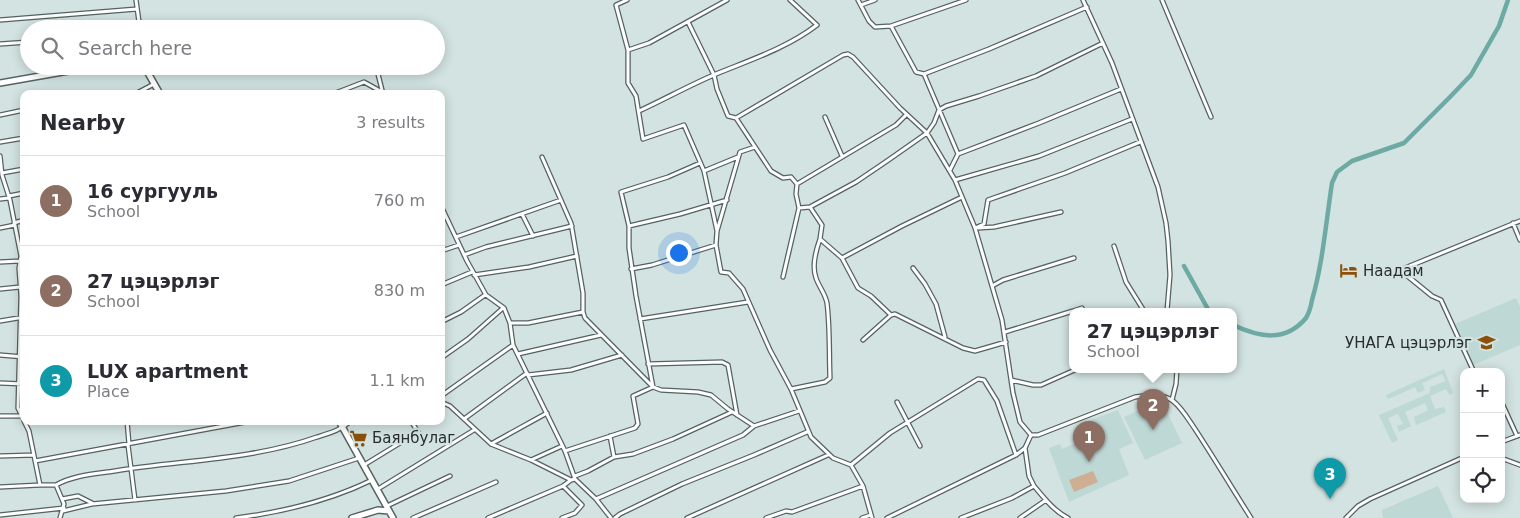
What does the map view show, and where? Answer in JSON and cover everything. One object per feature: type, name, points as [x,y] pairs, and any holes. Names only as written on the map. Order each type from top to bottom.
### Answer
[{"type":"street","points":[[136,0],[139,20]]},
{"type":"street","points":[[627,0],[616,5],[628,50],[628,83],[636,96],[643,139],[684,125],[704,171],[718,231]]},
{"type":"street","points":[[628,50],[649,43],[651,40],[727,0]]},
{"type":"street","points":[[639,112],[714,75],[755,59],[790,42],[816,25],[790,0]]},
{"type":"street","points":[[858,0],[869,21],[875,27],[891,26],[966,0]]},
{"type":"street","points":[[861,5],[875,0]]},
{"type":"street","points":[[1083,0],[1103,43],[1158,187],[1166,222],[1170,275],[1167,308]]},
{"type":"street","points":[[1162,0],[1211,116]]},
{"type":"street","points":[[891,26],[916,72],[924,74],[1087,7]]},
{"type":"street","points":[[0,20],[137,8]]},
{"type":"street","points":[[688,22],[714,75],[717,89],[728,116],[736,118],[771,171],[783,178],[791,177],[797,184],[796,194],[799,208],[783,277]]},
{"type":"street","points":[[0,44],[20,43]]},
{"type":"street","points":[[799,208],[810,207],[856,182],[927,133],[934,123],[939,110],[946,106],[1036,76],[1103,43]]},
{"type":"street","points":[[736,118],[842,55],[848,54],[853,57],[906,115],[927,133],[955,180],[974,228],[1005,332],[1013,393],[1020,422],[1031,435],[1038,436],[1135,398],[1151,395],[1163,396],[1172,400],[1184,413],[1251,518]]},
{"type":"street","points":[[924,74],[958,154]]},
{"type":"street","points":[[0,83],[46,75]]},
{"type":"street","points":[[150,75],[158,90]]},
{"type":"street","points":[[378,75],[382,90]]},
{"type":"street","points":[[343,90],[364,82],[378,90]]},
{"type":"street","points":[[142,90],[155,84]]},
{"type":"street","points":[[950,170],[958,154],[1121,89]]},
{"type":"street","points":[[0,116],[20,111]]},
{"type":"street","points":[[797,184],[896,125],[906,115]]},
{"type":"street","points":[[825,117],[842,156]]},
{"type":"street","points":[[955,180],[1039,156],[1132,119]]},
{"type":"street","points":[[0,142],[20,139]]},
{"type":"street","points":[[974,228],[984,224],[988,200],[1065,173],[1140,142]]},
{"type":"street","points":[[755,147],[740,152],[726,200],[716,245],[722,272],[729,273],[743,289],[791,389],[807,432],[829,455],[851,465],[862,486],[871,516],[862,518]]},
{"type":"street","points":[[0,156],[14,224],[20,238]]},
{"type":"street","points":[[542,157],[572,226],[583,293],[583,312],[585,318],[654,387],[661,390],[698,392],[711,395],[732,412],[754,426]]},
{"type":"street","points":[[704,171],[738,157]]},
{"type":"street","points":[[654,387],[631,269],[629,226],[621,192],[668,177],[700,164]]},
{"type":"street","points":[[2,173],[20,170]]},
{"type":"street","points":[[0,199],[20,194]]},
{"type":"street","points":[[842,258],[962,197]]},
{"type":"street","points":[[456,237],[561,200]]},
{"type":"street","points":[[629,226],[680,214],[726,200]]},
{"type":"street","points":[[791,389],[825,382],[830,378],[827,303],[814,271],[822,225],[810,207]]},
{"type":"street","points":[[974,228],[994,227],[1061,212]]},
{"type":"street","points":[[522,214],[533,236]]},
{"type":"street","points":[[446,217],[473,273],[486,295],[504,308],[510,323],[513,346],[565,451],[573,478]]},
{"type":"street","points":[[1472,368],[1441,300],[1432,296],[1400,270],[1520,220]]},
{"type":"street","points":[[0,228],[20,222]]},
{"type":"street","points":[[1512,223],[1520,240]]},
{"type":"street","points":[[464,255],[486,247],[572,226]]},
{"type":"street","points":[[820,239],[842,258],[858,288],[872,296],[891,314],[963,348],[975,351],[1006,342]]},
{"type":"street","points":[[445,250],[459,245]]},
{"type":"street","points":[[631,269],[652,265],[716,245]]},
{"type":"street","points":[[1114,246],[1126,282],[1142,308]]},
{"type":"street","points":[[445,284],[473,273],[529,267],[577,256]]},
{"type":"street","points":[[992,286],[1003,280],[1074,258]]},
{"type":"street","points":[[0,262],[20,261],[20,287],[0,289]]},
{"type":"street","points":[[913,268],[936,304],[945,338]]},
{"type":"street","points":[[445,320],[486,295]]},
{"type":"street","points":[[640,319],[748,302]]},
{"type":"street","points":[[445,355],[468,339],[504,308]]},
{"type":"street","points":[[510,323],[528,323],[583,312]]},
{"type":"street","points":[[1005,332],[1069,312]]},
{"type":"street","points":[[863,340],[891,314]]},
{"type":"street","points":[[0,321],[20,318]]},
{"type":"street","points":[[20,334],[18,384],[18,408],[20,411]]},
{"type":"street","points":[[518,354],[601,335]]},
{"type":"street","points":[[445,393],[513,346]]},
{"type":"street","points":[[0,355],[19,356]]},
{"type":"street","points":[[464,419],[527,374],[571,370],[623,355]]},
{"type":"street","points":[[648,364],[722,362],[728,365],[737,415]]},
{"type":"street","points":[[1012,380],[1041,385],[1069,373]]},
{"type":"street","points":[[1172,400],[1177,373]]},
{"type":"street","points":[[851,465],[880,441],[908,422],[978,379],[984,380],[996,398],[1016,456]]},
{"type":"street","points":[[0,383],[18,384]]},
{"type":"street","points":[[565,451],[635,428],[638,424],[633,396],[654,387]]},
{"type":"street","points":[[897,402],[920,446]]},
{"type":"street","points":[[445,404],[450,406],[491,444],[573,478],[596,499],[611,518]]},
{"type":"street","points":[[1505,409],[1518,435],[1505,440]]},
{"type":"street","points":[[596,499],[743,435],[754,426],[800,411]]},
{"type":"street","points":[[488,518],[563,486],[573,478],[614,457],[634,454],[673,440],[732,412]]},
{"type":"street","points":[[491,444],[547,413]]},
{"type":"street","points":[[0,416],[20,418]]},
{"type":"street","points":[[26,425],[40,485]]},
{"type":"street","points":[[126,425],[135,500]]},
{"type":"street","points":[[35,461],[230,425]]},
{"type":"street","points":[[341,425],[393,518]]},
{"type":"street","points":[[0,487],[56,485],[67,479],[132,468],[240,455],[293,446],[343,428],[346,425]]},
{"type":"street","points":[[364,465],[418,432],[414,425]]},
{"type":"street","points":[[377,489],[453,445],[474,430]]},
{"type":"street","points":[[615,518],[682,484],[754,456],[807,432]]},
{"type":"street","points":[[1031,435],[1026,448],[1029,476],[1034,486],[1046,500],[1060,514],[1068,518]]},
{"type":"street","points":[[610,436],[614,457]]},
{"type":"street","points":[[531,460],[562,446]]},
{"type":"street","points":[[887,518],[1016,456],[1026,448]]},
{"type":"street","points":[[0,456],[34,455]]},
{"type":"street","points":[[687,518],[829,455]]},
{"type":"street","points":[[0,515],[63,510],[92,504],[226,491],[289,481],[360,458]]},
{"type":"street","points":[[1346,518],[1358,506],[1370,499],[1462,458]]},
{"type":"street","points":[[1505,459],[1520,465]]},
{"type":"street","points":[[352,518],[388,508],[450,476]]},
{"type":"street","points":[[236,518],[289,509],[328,498],[372,480]]},
{"type":"street","points":[[413,518],[496,482]]},
{"type":"street","points":[[56,485],[62,499],[63,510],[60,518]]},
{"type":"street","points":[[562,518],[575,513],[582,505],[563,486]]},
{"type":"street","points":[[766,518],[786,511],[792,512],[862,486]]},
{"type":"street","points":[[961,518],[1012,498],[1034,486]]},
{"type":"street","points":[[62,499],[78,496],[92,504]]},
{"type":"street","points":[[1020,518],[1046,500]]},
{"type":"shaded area","points":[[1516,298],[1520,307],[1520,345],[1473,365],[1455,324]]},
{"type":"shaded area","points":[[1444,369],[1453,393],[1450,395],[1446,389],[1430,396],[1435,409],[1444,407],[1446,412],[1416,425],[1414,417],[1428,410],[1425,403],[1405,412],[1411,426],[1399,432],[1397,426],[1403,424],[1398,414],[1388,418],[1398,440],[1392,443],[1379,415],[1430,393],[1430,387],[1446,381],[1442,374],[1422,383],[1425,390],[1418,393],[1415,387],[1388,399],[1386,395]]},
{"type":"shaded area","points":[[1148,406],[1167,412],[1182,443],[1145,460],[1124,417]]},
{"type":"shaded area","points":[[1118,410],[1133,443],[1119,449],[1129,475],[1069,502],[1049,448],[1060,444],[1062,449],[1090,437],[1085,422]]},
{"type":"shaded area","points":[[1093,471],[1098,482],[1074,492],[1069,480]]},
{"type":"shaded area","points":[[1438,486],[1453,518],[1383,518],[1382,510]]},
{"type":"waterway","points":[[1237,327],[1262,335],[1281,334],[1298,326],[1306,318],[1319,271],[1332,183],[1337,172],[1352,161],[1404,143],[1450,97],[1471,75],[1499,26],[1508,0]]},
{"type":"waterway","points":[[1184,266],[1207,308]]},
{"type":"place","name":"Наадам","points":[[1349,271]]},
{"type":"place","name":"УНАГА цэцэрлэг","points":[[1486,343]]},
{"type":"place","name":"27 цэцэрлэг","points":[[1153,430]]},
{"type":"place","name":"Баянбулаг","points":[[358,438]]},
{"type":"place","name":"16 сургууль","points":[[1089,462]]},
{"type":"place","name":"LUX apartment","points":[[1330,499]]}]
